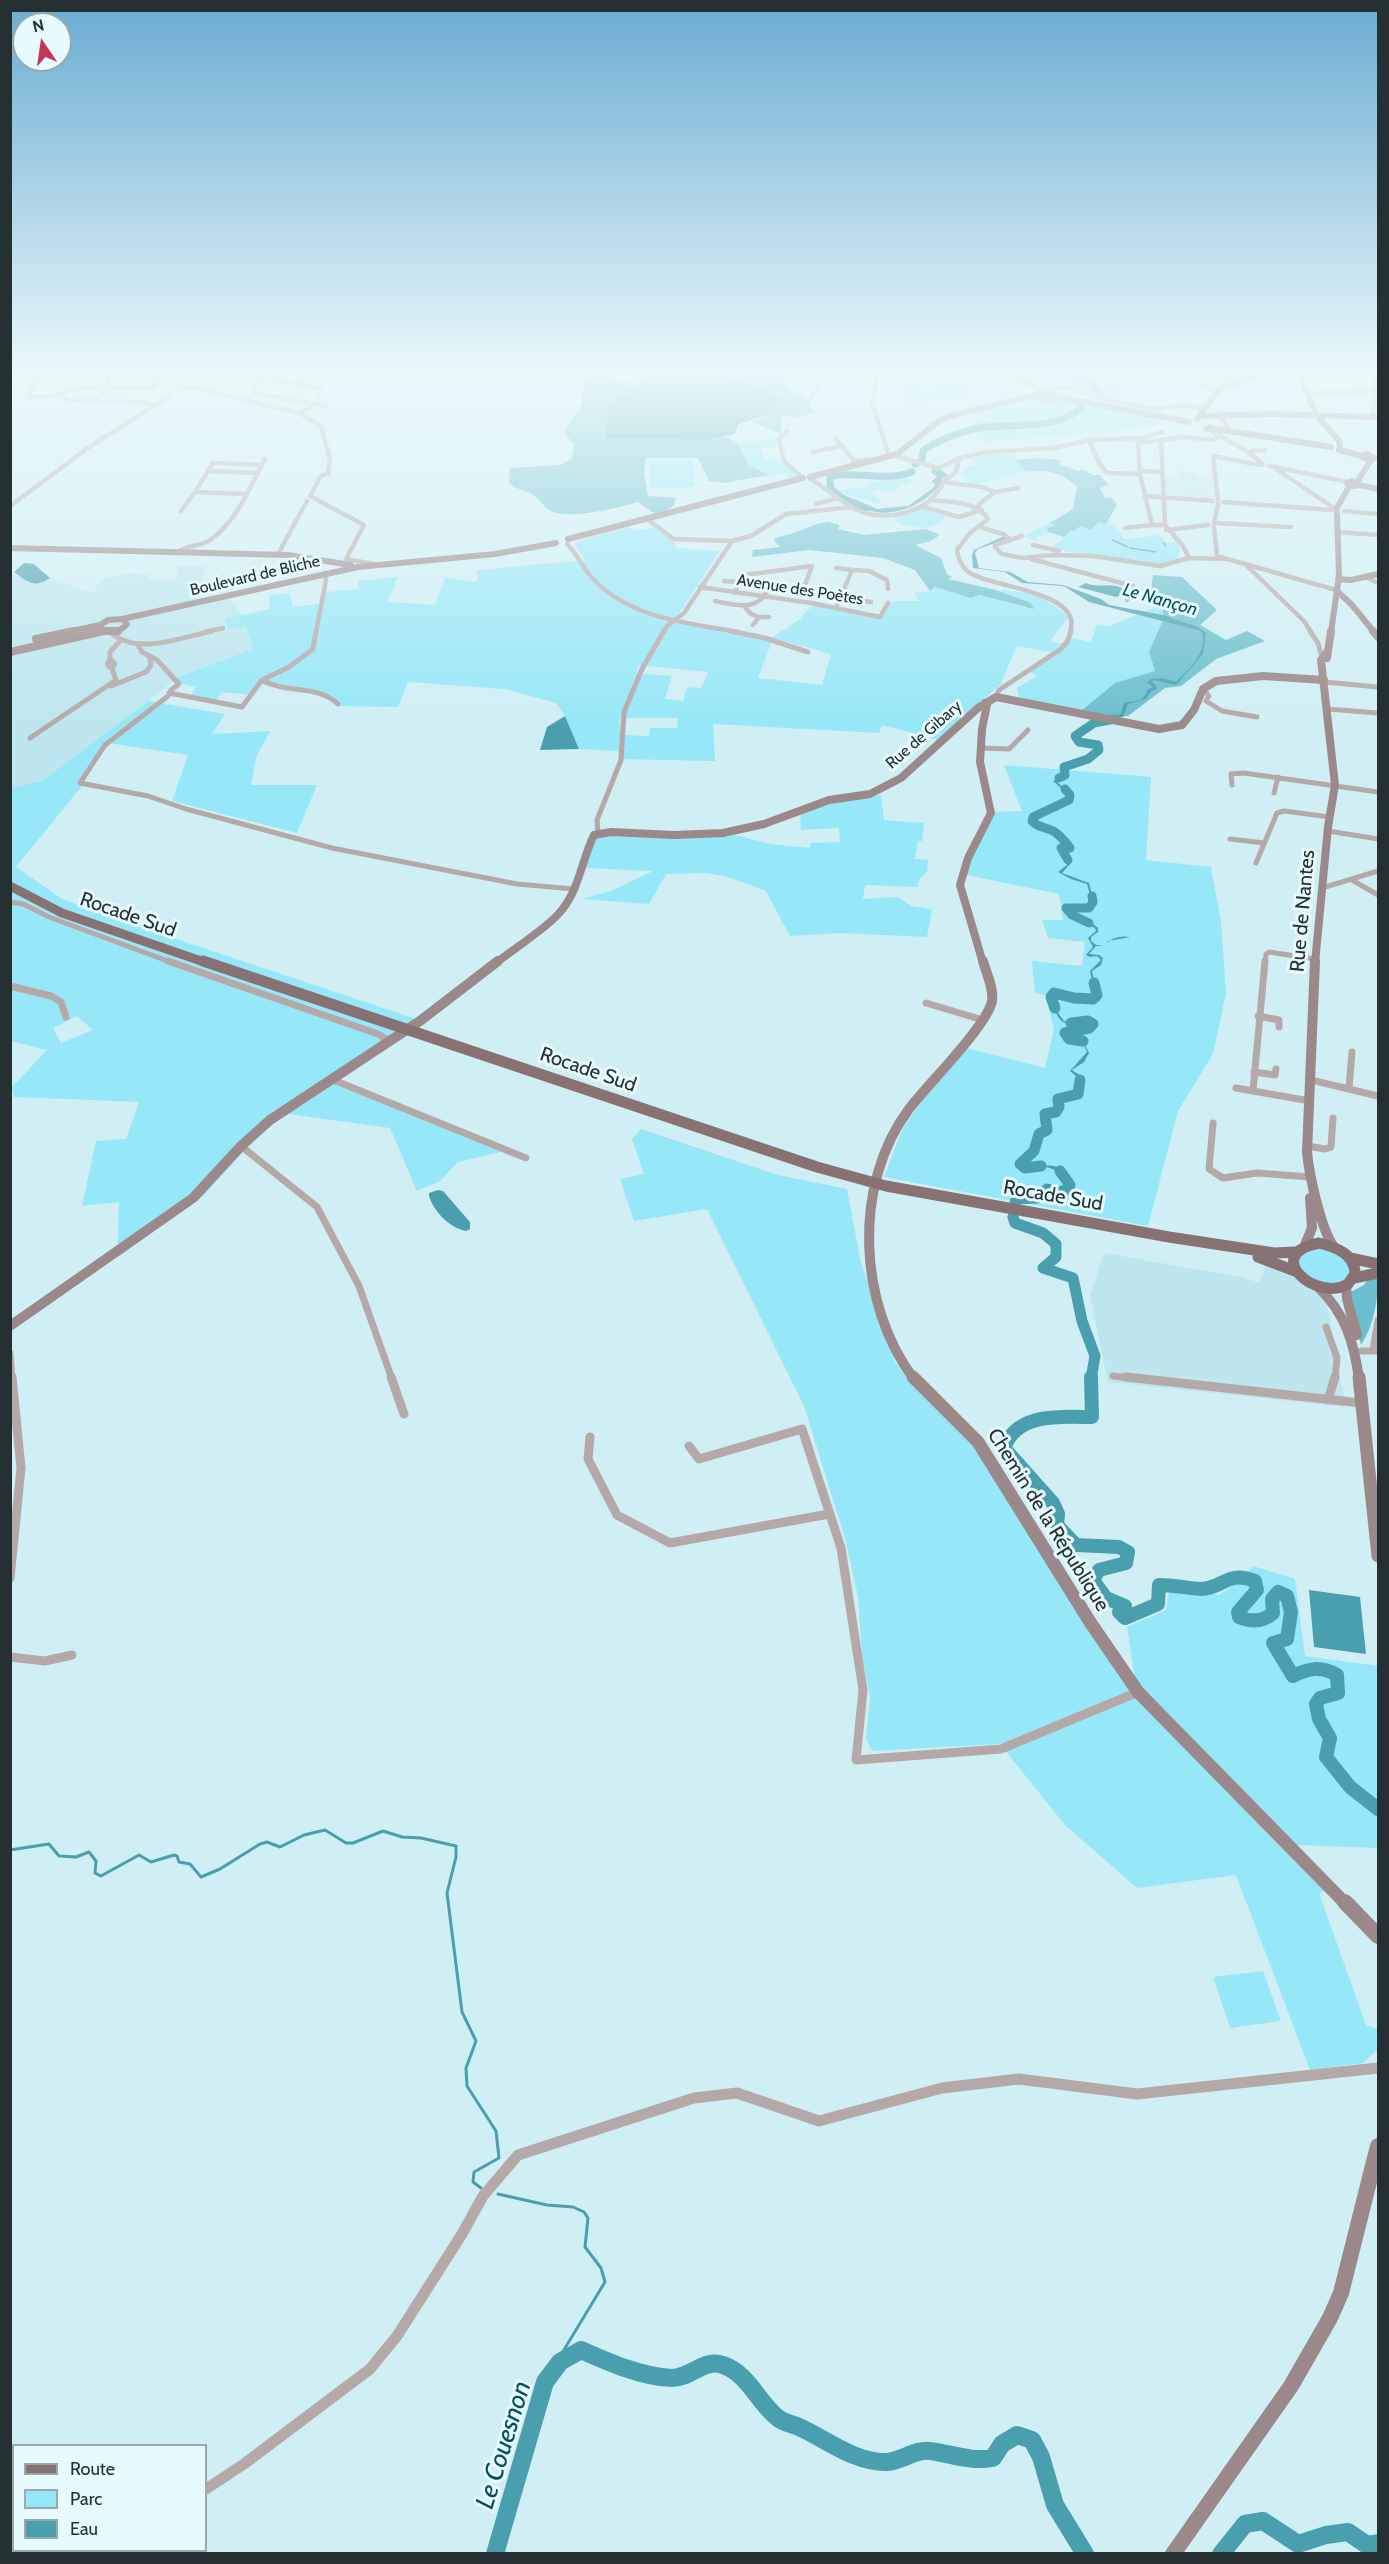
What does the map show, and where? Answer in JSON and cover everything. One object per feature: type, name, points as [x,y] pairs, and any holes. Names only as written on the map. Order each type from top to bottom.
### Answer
[{"type":"main road","points":[[567,542],[768,489]]},
{"type":"main road","points":[[1338,510],[1350,489]]},
{"type":"main road","name":"Rue de Nantes","points":[[1300,1249],[1312,1233],[1313,1226],[1307,1146],[1315,959],[1335,785],[1327,709],[1325,654],[1336,603],[1338,510]]},
{"type":"main road","name":"Boulevard de Bliche","points":[[105,629],[108,620],[124,622],[324,573],[358,567],[516,552],[567,542]]},
{"type":"main road","points":[[10,548],[278,554],[358,567]]},
{"type":"main road","points":[[1338,579],[1351,580],[1378,574]]},
{"type":"main road","points":[[1336,590],[1352,605],[1378,638]]},
{"type":"main road","points":[[1336,603],[1352,605]]},
{"type":"main road","points":[[10,645],[105,629],[119,636],[124,622]]},
{"type":"main road","points":[[10,652],[105,629]]},
{"type":"main road","points":[[996,697],[1160,729],[1182,725],[1194,711],[1197,697],[1204,688],[1219,680],[1254,676],[1325,681]]},
{"type":"main road","name":"Rue de Gibary","points":[[598,833],[723,833],[753,827],[829,800],[870,794],[901,778],[985,703],[996,697]]},
{"type":"main road","name":"Chemin de la République","points":[[985,703],[987,705],[980,762],[991,813],[968,858],[960,885],[992,991],[990,1009],[908,1110],[885,1151],[876,1175],[868,1220],[873,1279],[888,1334],[903,1364],[919,1385],[978,1442],[1090,1622],[1138,1692],[1378,1936]]},
{"type":"main road","points":[[10,1326],[193,1198],[241,1146],[270,1120],[451,998],[561,912],[574,889],[590,838],[598,833]]},
{"type":"main road","name":"Rocade Sud","points":[[10,886],[46,905],[80,919],[747,1145],[865,1181],[1169,1237],[1274,1253],[1300,1249]]},
{"type":"main road","name":"Rue de Nantes","points":[[1311,1182],[1316,1193],[1324,1235],[1334,1247]]},
{"type":"main road","name":"Rocade Sud","points":[[1169,1237],[1271,1261],[1295,1270]]},
{"type":"main road","points":[[1366,1349],[1333,1301],[1318,1287],[1304,1280],[1295,1270],[1292,1261],[1300,1249],[1319,1243],[1334,1247],[1350,1258],[1378,1264]]},
{"type":"main road","points":[[1350,1258],[1354,1266],[1350,1281],[1349,1310],[1366,1349],[1364,1391],[1361,1403],[1378,1556]]},
{"type":"main road","points":[[1318,1287],[1333,1288],[1378,1273]]},
{"type":"main road","points":[[1173,2553],[1292,2386],[1330,2318],[1341,2293],[1378,2146]]},
{"type":"street","points":[[10,506],[33,489]]},
{"type":"street","points":[[181,511],[197,489]]},
{"type":"street","points":[[176,553],[181,547],[205,543],[222,531],[248,489]]},
{"type":"street","points":[[314,489],[310,496],[364,525],[346,559],[379,565]]},
{"type":"street","points":[[825,489],[852,507],[869,513],[886,514],[921,506],[930,500],[939,489]]},
{"type":"street","points":[[986,489],[995,492]]},
{"type":"street","points":[[996,697],[999,690],[1048,658],[1066,642],[1071,630],[1072,619],[1068,610],[1050,600],[1020,587],[979,577],[965,568],[959,560],[957,549],[969,534],[988,519],[979,504],[995,492],[1014,489]]},
{"type":"street","points":[[1143,489],[1151,522]]},
{"type":"street","points":[[1162,489],[1165,526],[1183,546],[1189,558]]},
{"type":"street","points":[[1218,489],[1218,502],[1213,525],[1217,556],[1336,590]]},
{"type":"street","points":[[1305,489],[1338,510]]},
{"type":"street","points":[[195,492],[245,494]]},
{"type":"street","points":[[1145,496],[1378,514]]},
{"type":"street","points":[[816,504],[838,498]]},
{"type":"street","points":[[930,500],[981,509]]},
{"type":"street","points":[[278,554],[307,501]]},
{"type":"street","points":[[921,506],[963,518],[970,518],[981,509]]},
{"type":"street","points":[[647,519],[677,540],[732,541],[751,536],[786,514],[852,507]]},
{"type":"street","points":[[1125,528],[1151,522],[1165,526],[1291,527]]},
{"type":"street","points":[[979,528],[1009,538]]},
{"type":"street","points":[[1338,532],[1378,535]]},
{"type":"street","points":[[1022,536],[1009,538],[995,545],[997,551],[1133,586],[1135,588],[1127,600]]},
{"type":"street","points":[[598,833],[597,820],[621,760],[624,712],[649,654],[667,626],[684,612],[732,541]]},
{"type":"street","points":[[567,542],[585,571],[605,590],[631,606],[675,619],[782,640],[808,652]]},
{"type":"street","points":[[1033,545],[1160,566],[1189,558],[1223,558]]},
{"type":"street","points":[[1030,558],[1052,555],[1093,556]]},
{"type":"street","points":[[279,567],[318,559]]},
{"type":"street","points":[[715,601],[744,606],[760,603],[766,597],[768,590],[805,585],[812,566],[744,575],[734,593]]},
{"type":"street","points":[[1247,566],[1304,621],[1325,654]]},
{"type":"street","points":[[836,568],[869,572],[886,580],[888,589]]},
{"type":"street","points":[[836,608],[852,570]]},
{"type":"street","points":[[169,693],[242,707],[265,677],[289,667],[313,649],[326,580],[324,573]]},
{"type":"street","points":[[1365,577],[1378,583]]},
{"type":"street","points":[[724,580],[740,582]]},
{"type":"street","points":[[771,583],[775,589]]},
{"type":"street","name":"Avenue des Poètes","points":[[700,587],[880,617],[888,603]]},
{"type":"street","points":[[841,598],[871,602]]},
{"type":"street","points":[[744,606],[751,614],[769,617]]},
{"type":"street","points":[[753,625],[759,617]]},
{"type":"street","points":[[138,645],[161,644],[223,628]]},
{"type":"street","points":[[30,738],[117,678],[110,664],[110,652],[119,636],[138,645],[149,656],[157,660],[180,684],[105,745],[81,783],[148,796],[186,809],[332,848],[517,884],[574,889]]},
{"type":"street","points":[[108,686],[116,686],[146,672],[151,665],[149,656]]},
{"type":"street","points":[[262,680],[272,684],[318,692],[332,698],[338,704]]},
{"type":"street","points":[[1325,681],[1378,687]]},
{"type":"street","points":[[1204,688],[1209,696],[1206,701],[1209,706],[1221,711],[1257,717]]},
{"type":"street","points":[[1327,709],[1378,712]]},
{"type":"street","points":[[981,748],[1009,749],[1028,730]]},
{"type":"street","points":[[1232,785],[1232,774],[1244,773],[1378,792]]},
{"type":"street","points":[[1274,793],[1278,777]]},
{"type":"street","points":[[1256,863],[1277,813],[1284,811],[1330,817]]},
{"type":"street","points":[[1328,831],[1378,839]]},
{"type":"street","points":[[1230,839],[1264,843]]},
{"type":"street","points":[[1322,888],[1378,871]]},
{"type":"street","points":[[1352,880],[1378,895]]},
{"type":"street","points":[[10,902],[23,904],[49,917],[148,954],[378,1034],[389,1041]]},
{"type":"street","points":[[1253,1091],[1258,1016],[1266,954],[1269,952],[1315,959]]},
{"type":"street","points":[[10,987],[51,996],[61,1002],[66,1017]]},
{"type":"street","points":[[926,1003],[983,1020]]},
{"type":"street","points":[[1258,1016],[1279,1020],[1279,1027]]},
{"type":"street","points":[[1349,1088],[1352,1052]]},
{"type":"street","points":[[1254,1072],[1275,1075],[1276,1069]]},
{"type":"street","points":[[331,1079],[526,1158]]},
{"type":"street","points":[[1311,1080],[1378,1096]]},
{"type":"street","points":[[1236,1088],[1310,1101]]},
{"type":"street","points":[[1307,1146],[1325,1149],[1331,1147],[1333,1118]]},
{"type":"street","points":[[1213,1123],[1209,1169],[1215,1174],[1223,1178],[1257,1173],[1311,1182]]},
{"type":"street","points":[[241,1146],[317,1207],[359,1286],[405,1414]]},
{"type":"street","points":[[1366,1349],[1378,1320]]},
{"type":"street","points":[[1326,1328],[1335,1345],[1338,1365],[1334,1381],[1328,1391],[1328,1400]]},
{"type":"street","points":[[10,1353],[14,1370],[21,1468],[10,1578]]},
{"type":"street","points":[[1113,1376],[1361,1403]]},
{"type":"street","points":[[689,1446],[699,1459],[802,1429],[841,1548],[862,1690],[856,1760],[1001,1749],[1138,1692]]},
{"type":"street","points":[[590,1437],[588,1459],[617,1515],[670,1543],[829,1514]]},
{"type":"street","points":[[10,1657],[45,1661],[72,1655]]},
{"type":"street","points":[[207,2488],[244,2464],[370,2369],[397,2336],[462,2234],[483,2196],[518,2155],[694,2098],[716,2095],[737,2093],[819,2121],[942,2088],[1019,2079],[1137,2094],[1378,2068]]},
{"type":"shaded area","points":[[519,489],[647,489],[648,496],[676,498],[674,505],[662,514],[652,512],[638,502],[594,512],[569,514],[551,511],[533,494]]},
{"type":"shaded area","points":[[1077,489],[1100,489],[1105,498],[1112,498],[1117,505],[1106,524],[1098,522],[1091,530],[1080,526],[1064,537],[1048,532],[1047,528],[1056,525],[1050,523],[1073,509]]},
{"type":"shaded area","points":[[1165,489],[1211,489],[1214,490],[1215,498],[1209,500],[1179,497],[1182,494],[1165,493]]},
{"type":"shaded area","points":[[828,522],[840,525],[838,529],[864,535],[926,529],[940,535],[930,541],[915,545],[941,558],[947,574],[952,577],[948,579],[996,590],[1031,603],[1034,609],[979,595],[971,598],[935,587],[930,591],[915,570],[883,558],[809,550],[752,557],[753,550],[780,547],[773,539]]},
{"type":"shaded area","points":[[207,565],[199,590],[201,599],[226,594],[244,617],[228,629],[246,626],[253,649],[180,676],[42,782],[11,788],[10,572],[25,579],[27,584],[40,584],[50,578],[93,593],[101,579],[130,573],[149,574],[149,581],[176,580],[178,566]]},
{"type":"shaded area","points":[[1153,575],[1182,577],[1217,610],[1200,625],[1226,640],[1247,631],[1265,641],[1216,659],[1181,686],[1165,688],[1128,716],[1110,716],[1082,710],[1115,683],[1155,671],[1149,652],[1163,620],[1163,605],[1155,608],[1151,590]]},
{"type":"shaded area","points":[[1104,1253],[1241,1277],[1260,1283],[1266,1264],[1287,1270],[1326,1299],[1346,1409],[1337,1406],[1108,1382],[1090,1296]]},
{"type":"shaded area","points":[[1369,1277],[1378,1277],[1377,1295],[1372,1321],[1361,1345],[1349,1293],[1364,1285]]},
{"type":"green space","points":[[845,489],[898,489],[891,493],[877,489],[871,492],[875,497],[881,498],[878,504],[840,492]]},
{"type":"green space","points":[[923,507],[947,515],[937,524],[924,528],[897,523],[893,515]]},
{"type":"green space","points":[[1066,515],[1113,525],[1125,539],[1159,535],[1167,543],[1177,542],[1180,550],[1177,560],[1163,565],[1050,549],[1064,538],[1055,531],[1038,537],[1035,541],[1023,536]]},
{"type":"green space","points":[[629,527],[635,531],[654,527],[673,540],[677,548],[720,551],[674,621],[773,637],[815,606],[880,618],[891,604],[899,601],[918,601],[915,593],[930,591],[935,587],[971,598],[979,595],[1026,608],[1031,603],[1002,593],[1002,589],[1039,597],[1067,615],[1068,618],[1050,641],[1061,644],[1070,638],[1091,642],[1097,625],[1110,626],[1163,604],[1163,620],[1149,652],[1155,672],[1115,683],[1082,710],[1019,698],[1017,688],[1037,676],[1030,672],[1056,653],[1017,646],[1000,685],[939,740],[882,725],[879,733],[713,724],[715,761],[619,759],[618,751],[579,749],[565,716],[556,703],[505,689],[408,682],[398,707],[337,706],[311,692],[260,684],[253,695],[222,692],[215,702],[190,696],[196,687],[172,682],[180,676],[253,649],[246,627],[228,629],[225,619],[269,609],[270,595],[289,593],[293,607],[322,603],[326,592],[359,589],[358,581],[398,577],[387,602],[435,605],[445,577],[474,582],[479,579],[476,571],[586,561],[575,545],[580,540]],"holes":[[[773,638],[831,654],[822,685],[758,678]],[[639,665],[708,673],[701,688],[687,687],[683,701],[665,699],[672,676],[636,673]],[[620,718],[678,718],[677,728],[650,728],[649,736],[620,735]]]},
{"type":"green space","points":[[148,701],[225,714],[212,734],[270,731],[256,757],[251,785],[317,785],[297,833],[172,801],[188,755],[108,743],[81,787],[16,867],[62,899],[416,1019],[330,1075],[513,1149],[458,1162],[440,1181],[417,1191],[390,1128],[288,1114],[262,1131],[203,1196],[117,1258],[119,1202],[82,1206],[96,1141],[126,1139],[139,1102],[14,1097],[12,1087],[47,1050],[11,1041],[11,788],[42,781]],"holes":[[[77,1016],[93,1030],[61,1043],[53,1028]]]},
{"type":"green space","points":[[1004,765],[1151,777],[1146,860],[1211,867],[1221,922],[1226,993],[1213,1054],[1178,1111],[1148,1226],[884,1177],[903,1128],[928,1092],[966,1048],[1045,1068],[1054,1029],[1045,995],[1035,993],[1032,961],[1082,966],[1085,942],[1048,938],[1042,920],[1063,920],[1059,894],[962,874],[996,812],[1022,811]]},
{"type":"green space","points":[[881,795],[884,820],[924,823],[922,841],[918,841],[915,859],[928,860],[927,872],[919,879],[918,887],[865,885],[863,899],[898,897],[911,906],[932,909],[927,937],[841,933],[790,936],[766,891],[728,877],[707,873],[666,874],[649,904],[582,899],[611,891],[653,871],[585,868],[597,835],[732,834],[770,844],[809,848],[811,843],[840,842],[839,828],[801,830],[800,811],[823,804]]},
{"type":"green space","points":[[641,1129],[778,1175],[847,1189],[861,1263],[895,1362],[918,1390],[967,1437],[984,1458],[1135,1679],[1127,1627],[1166,1610],[1170,1586],[1219,1595],[1244,1578],[1253,1566],[1295,1579],[1305,1656],[1378,1666],[1378,1848],[1296,1845],[1336,1885],[1319,1893],[1366,2025],[1378,2029],[1378,2049],[1363,2063],[1310,2070],[1236,1875],[1137,1888],[1065,1825],[1000,1744],[872,1751],[866,1739],[870,1698],[862,1655],[858,1597],[845,1538],[804,1406],[707,1209],[634,1221],[620,1179],[644,1174],[632,1139]]},
{"type":"green space","points":[[1312,1246],[1343,1256],[1350,1270],[1347,1278],[1331,1285],[1305,1277],[1296,1258]]},
{"type":"green space","points":[[1263,1971],[1281,2021],[1230,2028],[1213,1977]]},
{"type":"water","points":[[932,489],[937,489],[925,499],[902,510],[877,512],[853,503],[856,500],[877,509],[908,506]]},
{"type":"water","points":[[1004,536],[1007,539],[978,549],[975,553],[979,568],[1010,572],[1028,582],[1063,585],[1101,599],[1109,605],[1163,615],[1198,627],[1206,633],[1203,654],[1176,685],[1154,680],[1151,682],[1156,685],[1157,689],[1151,691],[1146,699],[1128,704],[1123,717],[1114,717],[1120,715],[1124,703],[1144,697],[1147,690],[1153,687],[1147,682],[1151,679],[1162,678],[1176,682],[1197,659],[1203,638],[1201,631],[1089,602],[1064,586],[1022,583],[1005,572],[973,568],[974,550]]},
{"type":"water","points":[[24,563],[34,564],[50,578],[35,584],[27,581],[14,572]]},
{"type":"water","points":[[1086,583],[1119,587],[1124,589],[1126,594],[1116,597],[1078,587]]},
{"type":"water","points":[[565,716],[579,749],[540,750],[547,727]]},
{"type":"water","points":[[1111,721],[1096,723],[1092,729],[1081,733],[1077,741],[1097,744],[1100,747],[1098,752],[1090,760],[1064,768],[1066,776],[1057,782],[1069,793],[1072,799],[1065,804],[1056,804],[1049,812],[1035,817],[1033,822],[1043,829],[1033,825],[1031,819],[1033,816],[1048,810],[1056,803],[1065,802],[1069,798],[1067,793],[1053,781],[1064,775],[1062,768],[1086,760],[1098,751],[1097,745],[1077,742],[1074,736],[1096,722]]},
{"type":"water","points":[[1052,829],[1056,837],[1064,840],[1072,849],[1062,850],[1070,864],[1062,873],[1089,883],[1094,903],[1090,911],[1068,910],[1070,915],[1088,920],[1098,928],[1098,932],[1091,937],[1091,941],[1096,945],[1104,946],[1096,946],[1089,954],[1099,955],[1103,958],[1101,965],[1092,971],[1098,999],[1082,1002],[1070,1000],[1054,995],[1052,998],[1060,1016],[1067,1022],[1077,1023],[1091,1018],[1097,1023],[1091,1030],[1065,1035],[1067,1038],[1064,1038],[1063,1033],[1090,1028],[1092,1024],[1088,1021],[1078,1023],[1071,1024],[1062,1021],[1050,997],[1054,993],[1070,999],[1092,1000],[1095,998],[1090,971],[1101,960],[1097,956],[1086,955],[1093,947],[1088,938],[1096,931],[1095,928],[1070,916],[1064,908],[1085,910],[1091,907],[1091,899],[1087,884],[1058,872],[1067,865],[1066,858],[1059,848],[1069,848],[1054,837],[1052,830],[1046,830]]},
{"type":"water","points":[[1070,1039],[1082,1039],[1089,1053],[1084,1062],[1072,1070],[1081,1076],[1083,1094],[1077,1100],[1059,1100],[1062,1109],[1055,1115],[1046,1115],[1045,1122],[1049,1130],[1038,1137],[1035,1155],[1025,1159],[1021,1166],[1031,1168],[1025,1169],[1018,1165],[1024,1156],[1032,1154],[1038,1134],[1046,1130],[1043,1123],[1044,1113],[1054,1113],[1058,1107],[1056,1099],[1071,1097],[1079,1089],[1078,1078],[1070,1071],[1087,1052],[1082,1041]]},
{"type":"water","points":[[1038,1167],[1059,1168],[1071,1184],[1068,1184],[1055,1170]]},
{"type":"water","points":[[443,1191],[470,1222],[470,1229],[466,1231],[454,1227],[439,1213],[429,1196],[429,1193]]},
{"type":"water","points":[[1309,1590],[1360,1597],[1366,1654],[1314,1647]]},
{"type":"waterway","points":[[831,489],[842,498],[866,508]]},
{"type":"waterway","points":[[1112,540],[1128,547]]},
{"type":"waterway","points":[[1130,548],[1156,552]]},
{"type":"waterway","name":"Le Nançon","points":[[1059,778],[1065,775],[1064,767],[1088,759],[1099,750],[1098,745],[1079,742],[1075,736],[1094,723],[1115,719]]},
{"type":"waterway","name":"Le Nançon","points":[[1065,789],[1070,795],[1069,800],[1033,817],[1032,821],[1053,831],[1064,840],[1070,848],[1061,848],[1068,860]]},
{"type":"waterway","name":"Le Nançon","points":[[1089,923],[1072,915],[1066,908],[1089,908],[1093,902],[1092,896]]},
{"type":"waterway","name":"Le Nançon","points":[[1055,1008],[1051,997],[1054,993],[1074,998],[1093,999],[1097,995],[1094,983]]},
{"type":"waterway","name":"Le Nançon","points":[[1071,1023],[1088,1021],[1093,1024],[1089,1028],[1065,1033],[1069,1039],[1083,1041]]},
{"type":"waterway","name":"Le Nançon","points":[[1041,1166],[1025,1168],[1020,1164],[1034,1151],[1039,1134],[1047,1130],[1045,1114],[1056,1112],[1059,1107],[1058,1099],[1078,1094],[1080,1080]]},
{"type":"waterway","name":"Le Nançon","points":[[1015,1203],[1016,1199],[1037,1198],[1047,1189],[1059,1192],[1069,1189],[1070,1185],[1060,1171]]},
{"type":"waterway","name":"Le Nançon","points":[[1013,1217],[1015,1223],[1043,1233],[1056,1244],[1056,1257],[1043,1268],[1073,1278],[1082,1321],[1095,1356],[1091,1379]]},
{"type":"waterway","name":"Le Nançon","points":[[1091,1379],[1092,1417],[1054,1417],[1029,1422],[1010,1436],[1004,1448],[1053,1503],[1058,1514],[1057,1525],[1076,1545],[1119,1547],[1128,1552],[1126,1563],[1099,1570],[1093,1580],[1106,1598],[1125,1606],[1119,1612],[1125,1618],[1158,1604],[1159,1585],[1201,1589],[1237,1578],[1255,1581],[1257,1590],[1238,1612],[1239,1617],[1248,1620],[1261,1620],[1273,1613],[1272,1599],[1278,1592],[1287,1596],[1291,1612],[1287,1639],[1273,1643],[1293,1676],[1315,1669],[1326,1670],[1337,1675],[1338,1693],[1320,1698],[1316,1704],[1319,1719],[1330,1738],[1326,1757],[1350,1787],[1378,1809]]},
{"type":"waterway","points":[[10,1850],[49,1844],[59,1856],[76,1857],[89,1852],[96,1861],[95,1873],[101,1876],[139,1855],[151,1862],[174,1855],[177,1856],[179,1862],[190,1864],[201,1877],[220,1869],[260,1844],[267,1842],[280,1847],[304,1835],[325,1830],[346,1843],[353,1843],[383,1831],[402,1837],[421,1838],[456,1846],[456,1857],[447,1893],[462,2012],[476,2041],[466,2068],[467,2086],[496,2131],[499,2158],[474,2172],[473,2182],[481,2188]]},
{"type":"waterway","points":[[498,2194],[547,2205],[573,2207],[584,2212],[588,2218],[585,2247],[601,2268],[605,2282],[556,2363]]},
{"type":"waterway","name":"Le Couesnon","points":[[495,2554],[545,2382],[560,2362],[581,2350],[625,2368],[661,2377],[679,2377],[710,2364],[723,2365],[740,2375],[780,2420],[864,2459],[887,2462],[924,2451],[985,2459],[993,2458],[1002,2444],[1017,2435],[1032,2440],[1041,2457],[1055,2505],[1085,2554]]},
{"type":"waterway","name":"Le Nançon","points":[[1221,2554],[1245,2524],[1263,2521],[1298,2544],[1326,2535],[1348,2532],[1367,2545],[1378,2543]]}]
